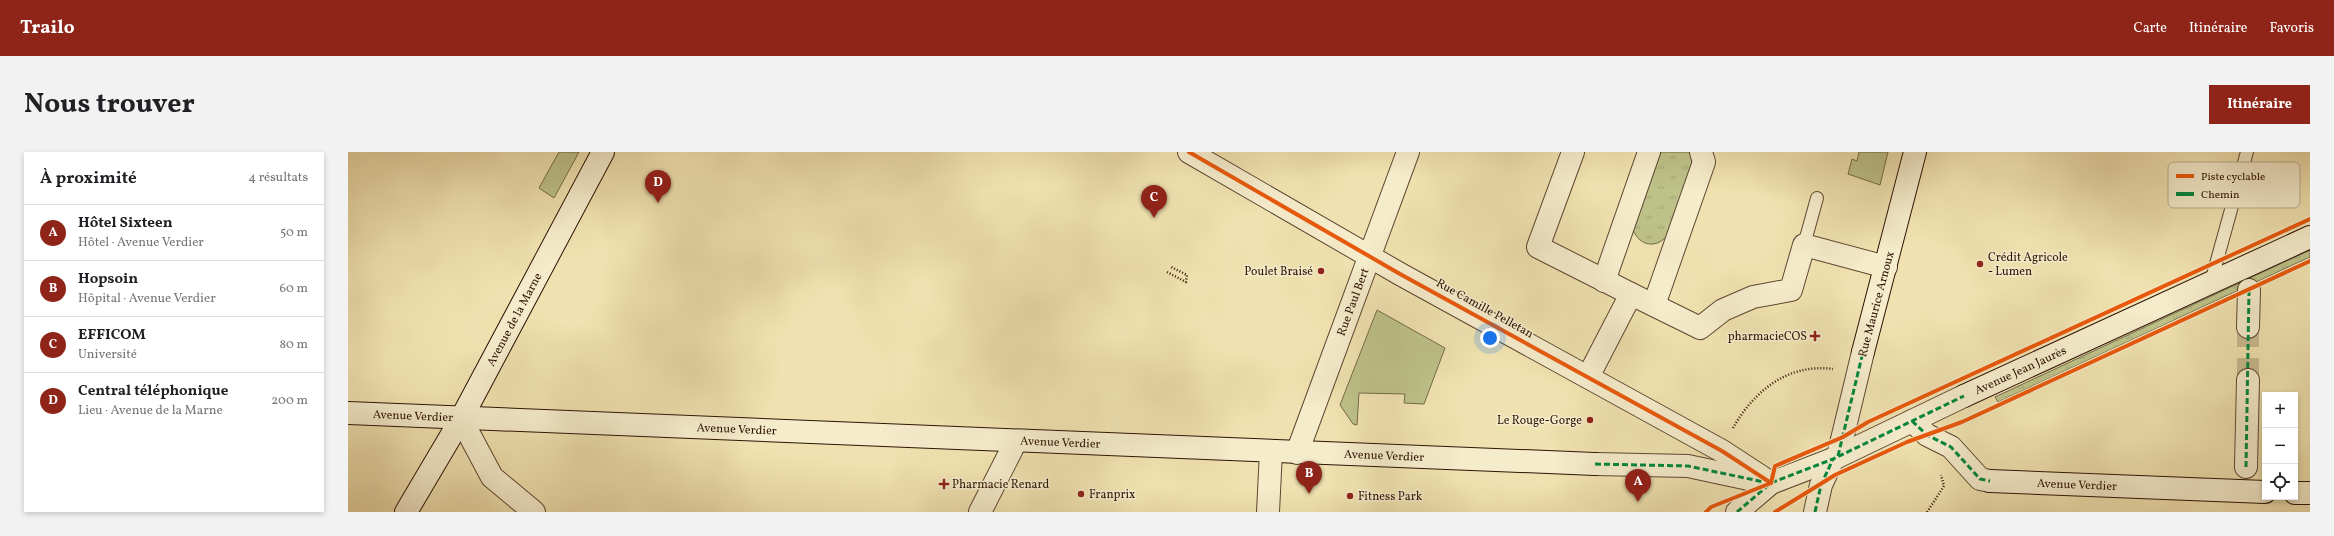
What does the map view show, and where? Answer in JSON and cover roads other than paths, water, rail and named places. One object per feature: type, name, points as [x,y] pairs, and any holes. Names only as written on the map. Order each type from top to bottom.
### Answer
[{"type":"street","name":"Avenue de la Marne","points":[[406,512],[461,420],[603,152]]},
{"type":"street","name":"Rue Camille Pelletan","points":[[1188,152],[1722,451],[1771,483]]},
{"type":"street","name":"Rue Paul Bert","points":[[1297,453],[1369,254],[1408,152]]},
{"type":"street","points":[[1573,152],[1538,247],[1700,328],[1723,310],[1753,297],[1791,290],[1804,245],[1886,267]]},
{"type":"street","points":[[1604,281],[1649,152]]},
{"type":"street","points":[[1654,305],[1704,162],[1701,152]]},
{"type":"street","name":"Rue Maurice Arnoux","points":[[1815,512],[1821,485],[1835,458],[1915,152]]},
{"type":"street","name":"Avenue Jean Jaurès","points":[[1737,512],[1771,483],[1835,458],[1964,396],[2310,237]]},
{"type":"street","points":[[2248,327],[2249,290]]},
{"type":"street","points":[[1588,377],[1631,294]]},
{"type":"street","points":[[2246,467],[2248,380]]},
{"type":"street","name":"Avenue Verdier","points":[[348,413],[461,420],[1297,453],[1688,466],[1771,483]]},
{"type":"street","points":[[461,420],[492,477],[534,512]]},
{"type":"street","name":"Avenue Verdier","points":[[1912,421],[1927,435],[1951,447],[1980,479],[1990,481],[2262,492]]},
{"type":"street","points":[[980,512],[1016,441]]},
{"type":"street","points":[[1268,512],[1271,451]]},
{"type":"street","points":[[2298,493],[2310,493]]},
{"type":"lane","points":[[2244,162],[2247,152]]},
{"type":"lane","points":[[1804,245],[1817,198]]},
{"type":"lane","points":[[2211,282],[2231,208]]},
{"type":"tunnel","points":[[2248,327],[2248,380]]},
{"type":"place","name":"Central téléphonique","points":[[658,203]]},
{"type":"place","name":"EFFICOM","points":[[1154,218]]},
{"type":"place","name":"Crédit Agricole - Lumen","points":[[1980,264]]},
{"type":"place","name":"Poulet Braisé","points":[[1321,271]]},
{"type":"place","name":"pharmacieCOS","points":[[1815,336]]},
{"type":"place","name":"Le Rouge-Gorge","points":[[1590,420]]},
{"type":"place","name":"Pharmacie Renard","points":[[944,484]]},
{"type":"place","name":"Franprix","points":[[1081,494]]},
{"type":"place","name":"Hopsoin","points":[[1309,494]]},
{"type":"place","name":"Fitness Park","points":[[1350,496]]},
{"type":"place","name":"Hôtel Sixteen","points":[[1638,502]]}]
